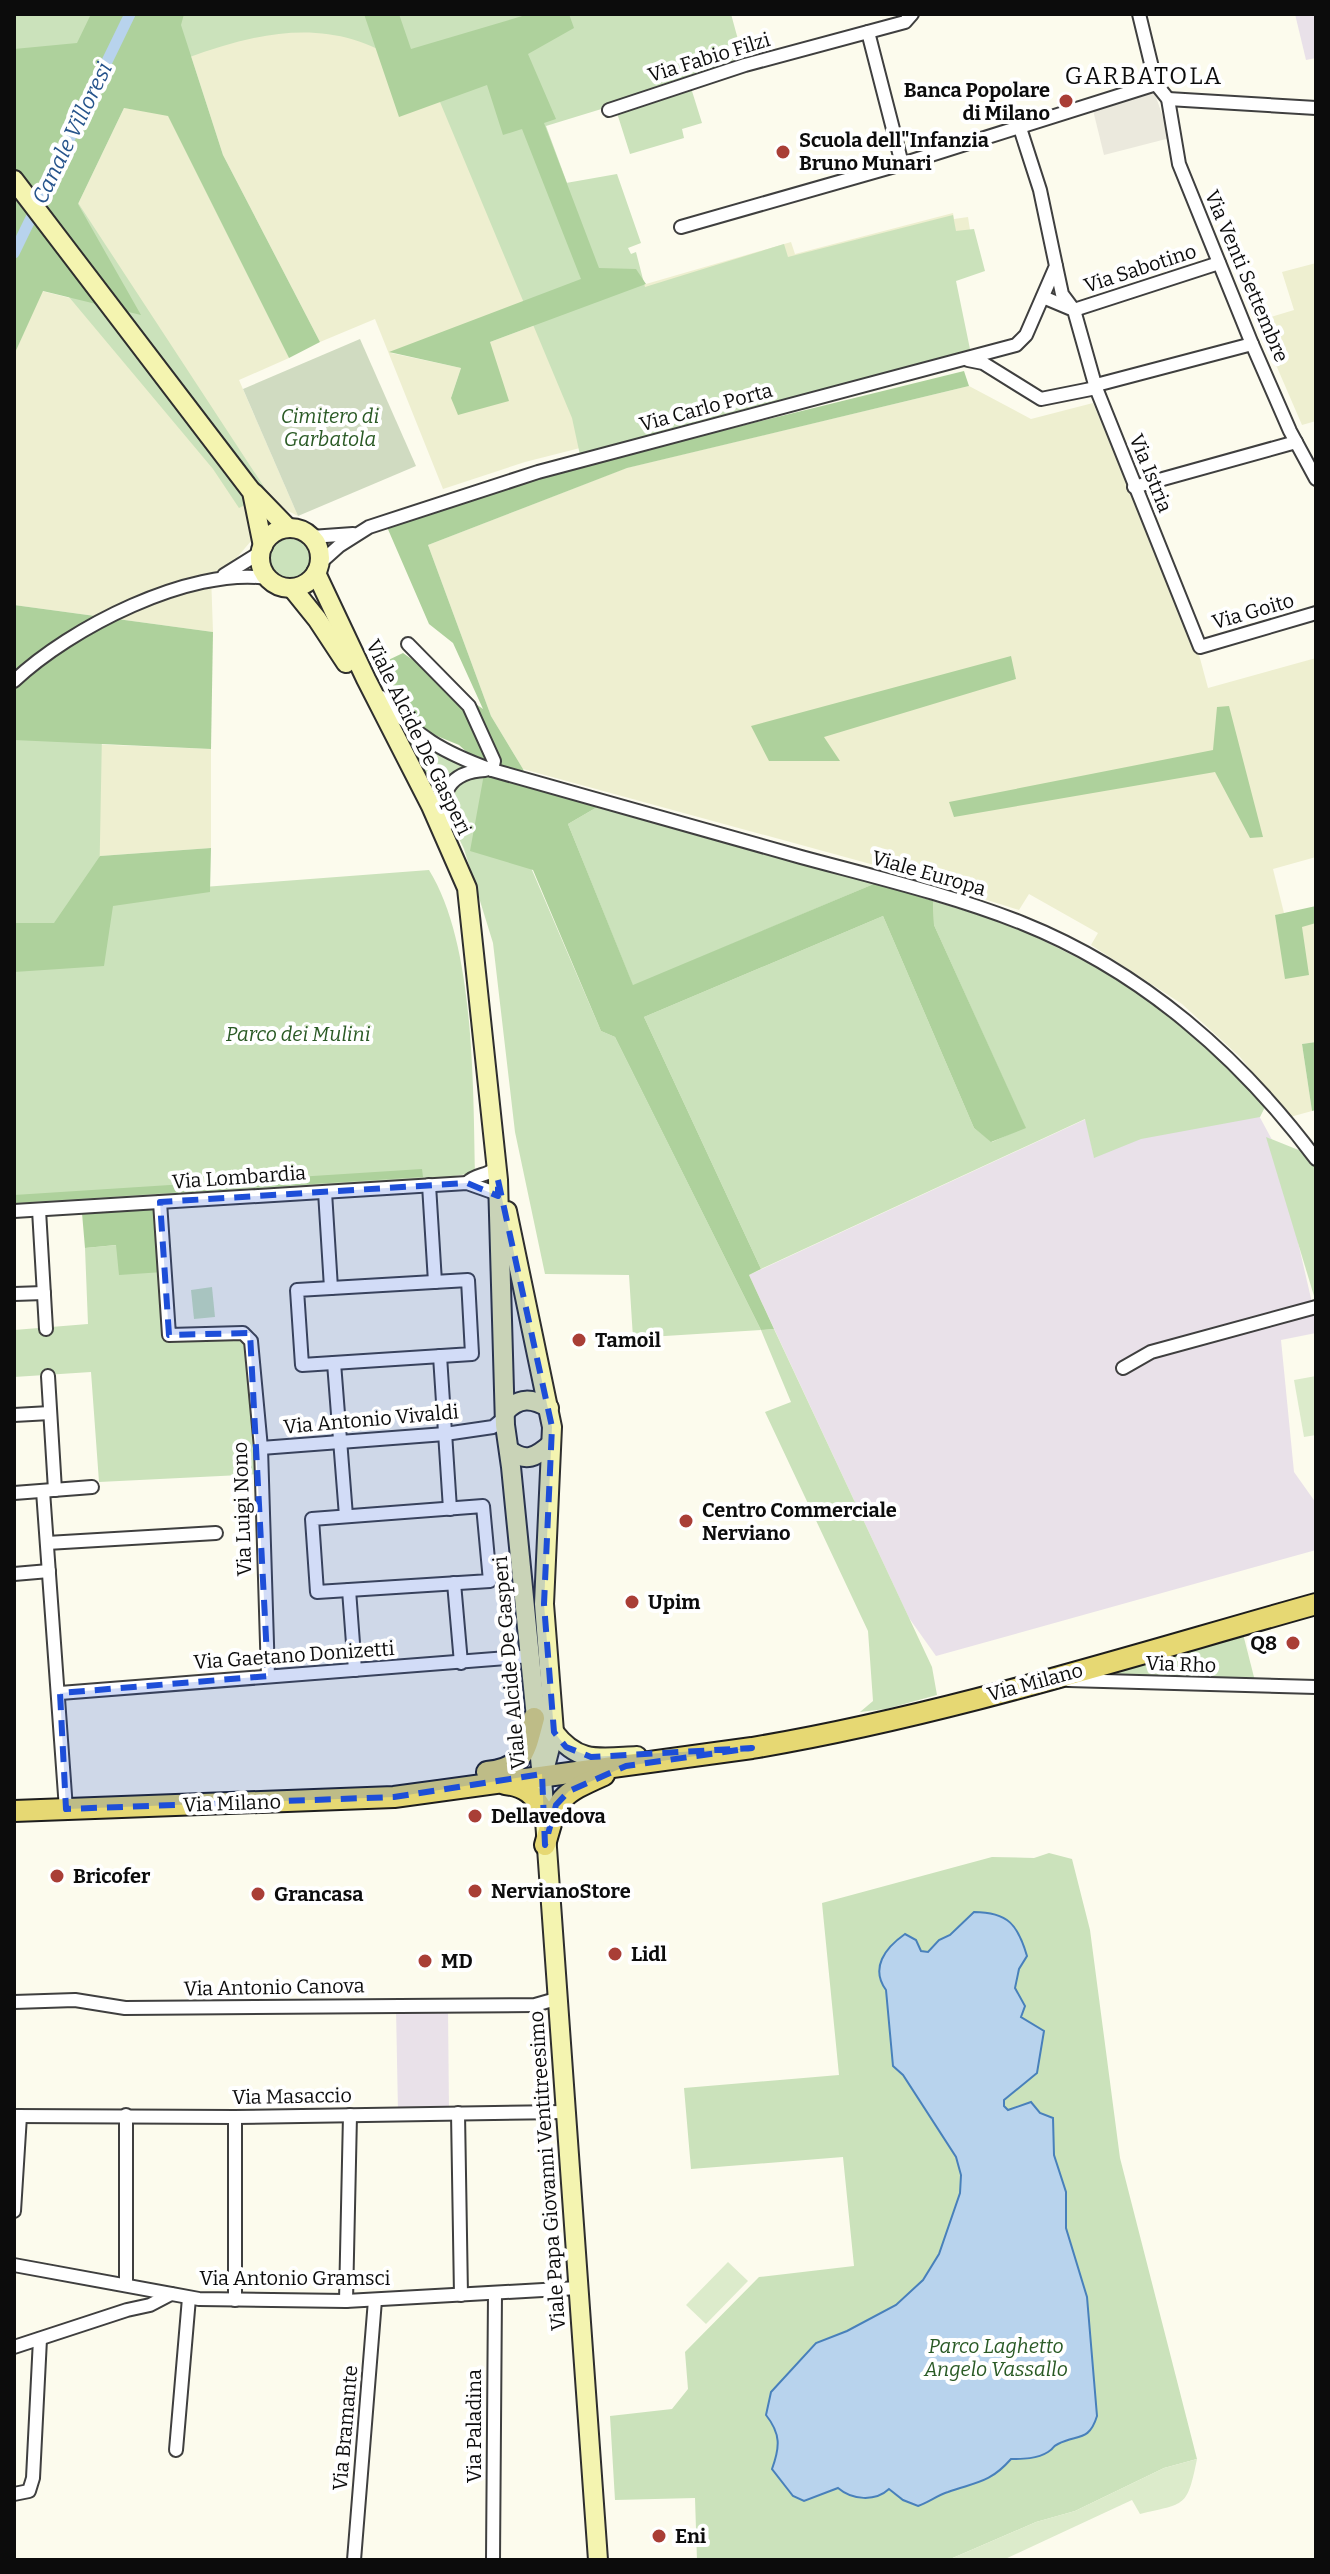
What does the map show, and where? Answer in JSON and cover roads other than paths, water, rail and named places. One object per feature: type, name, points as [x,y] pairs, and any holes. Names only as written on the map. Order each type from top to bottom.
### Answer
[{"type":"main road","name":"Via Milano","points":[[14,1801],[66,1804],[394,1797],[752,1748],[908,1715],[1316,1604]]},
{"type":"main road","points":[[394,1787],[436,1777],[507,1769],[521,1758],[534,1718]]},
{"type":"main road","points":[[545,1845],[556,1805],[569,1791],[626,1766]]},
{"type":"main road","points":[[497,1783],[515,1785],[528,1791],[543,1812]]},
{"type":"main road","name":"Via Milano","points":[[14,1811],[66,1804],[394,1787],[449,1788]]},
{"type":"street","name":"Via Fabio Filzi","points":[[609,110],[745,65],[905,22],[912,14]]},
{"type":"street","points":[[681,227],[902,164],[1156,84],[1139,14]]},
{"type":"street","points":[[868,32],[902,164]]},
{"type":"street","name":"Via Venti Settembre","points":[[1156,84],[1168,99],[1179,164],[1219,263],[1296,442],[1310,456],[1316,479]]},
{"type":"street","points":[[1168,99],[1316,108]]},
{"type":"street","points":[[1020,128],[1040,190],[1056,266]]},
{"type":"street","points":[[17,183],[252,492],[288,528]]},
{"type":"street","name":"Via Sabotino","points":[[1056,266],[1062,294],[1074,310],[1219,263]]},
{"type":"street","name":"Via Carlo Porta","points":[[357,534],[425,508],[538,472],[1003,349],[1022,341],[1056,266]]},
{"type":"street","points":[[1043,297],[1074,310]]},
{"type":"street","name":"Via Istria","points":[[1074,310],[1096,388],[1200,647]]},
{"type":"street","points":[[964,359],[983,363],[1041,399],[1096,388],[1100,384],[1252,344]]},
{"type":"street","points":[[1134,487],[1296,442]]},
{"type":"street","points":[[252,492],[262,549],[260,561],[267,578]]},
{"type":"street","points":[[215,580],[262,549],[273,534],[288,528],[301,530],[317,545],[318,568]]},
{"type":"street","points":[[311,537],[357,534]]},
{"type":"street","points":[[14,681],[68,638],[157,597],[244,575],[267,578],[278,586],[301,586],[357,534]]},
{"type":"street","name":"Viale Alcide De Gasperi","points":[[318,568],[366,679],[467,888],[496,1176],[505,1415],[542,1778]]},
{"type":"street","name":"Viale Alcide De Gasperi","points":[[292,588],[336,646],[393,750],[447,860],[471,925]]},
{"type":"street","name":"Via Goito","points":[[1200,647],[1316,613]]},
{"type":"street","points":[[408,644],[469,706],[494,761],[492,770],[461,775],[445,794],[443,812],[452,852]]},
{"type":"street","name":"Viale Europa","points":[[366,679],[422,737],[457,757],[492,770],[928,893],[1050,935],[1116,970],[1212,1042],[1272,1103],[1316,1159]]},
{"type":"street","name":"Via Lombardia","points":[[467,1183],[478,1175],[496,1176]]},
{"type":"street","name":"Viale Alcide De Gasperi","points":[[496,1176],[549,1408],[551,1444],[544,1604],[554,1732],[542,1778]]},
{"type":"street","name":"Via Lombardia","points":[[14,1211],[467,1183],[496,1176]]},
{"type":"street","points":[[429,1185],[435,1282]]},
{"type":"street","points":[[325,1192],[331,1288]]},
{"type":"street","name":"Via Luigi Nono","points":[[160,1202],[169,1335],[243,1333],[251,1341],[261,1448],[268,1676]]},
{"type":"street","points":[[39,1210],[46,1329]]},
{"type":"street","points":[[468,1280],[472,1354],[302,1365],[297,1290],[435,1282],[468,1280]]},
{"type":"street","points":[[14,1294],[44,1293]]},
{"type":"street","points":[[1123,1368],[1151,1352],[1316,1307]]},
{"type":"street","points":[[440,1356],[450,1509]]},
{"type":"street","points":[[334,1363],[346,1516]]},
{"type":"street","points":[[48,1376],[47,1543],[66,1804]]},
{"type":"street","points":[[505,1415],[513,1404],[525,1399],[549,1408]]},
{"type":"street","points":[[14,1415],[50,1413]]},
{"type":"street","name":"Via Antonio Vivaldi","points":[[261,1448],[484,1429],[493,1427],[505,1415]]},
{"type":"street","name":"Via Antonio Vivaldi","points":[[484,1429],[493,1431],[508,1446]]},
{"type":"street","points":[[508,1446],[517,1456],[527,1458],[539,1455],[551,1444]]},
{"type":"street","points":[[14,1493],[92,1487]]},
{"type":"street","points":[[483,1506],[490,1581],[317,1592],[312,1519],[450,1509],[483,1506]]},
{"type":"street","points":[[47,1543],[216,1533]]},
{"type":"street","points":[[14,1574],[49,1571]]},
{"type":"street","points":[[454,1583],[461,1663]]},
{"type":"street","points":[[349,1590],[355,1670]]},
{"type":"street","name":"Via Gaetano Donizetti","points":[[60,1693],[531,1656]]},
{"type":"street","name":"Via Rho","points":[[1045,1679],[1316,1687]]},
{"type":"street","name":"Via Milano","points":[[554,1732],[566,1747],[591,1757],[752,1748]]},
{"type":"street","name":"Viale Papa Giovanni Ventitreesimo","points":[[542,1778],[598,2560]]},
{"type":"street","name":"Via Antonio Canova","points":[[14,2002],[75,2000],[125,2008],[557,2005]]},
{"type":"street","name":"Via Masaccio","points":[[17,2116],[235,2117],[565,2112]]},
{"type":"street","points":[[458,2113],[461,2295]]},
{"type":"street","points":[[126,2115],[126,2285]]},
{"type":"street","points":[[346,2301],[350,2115]]},
{"type":"street","points":[[14,2211],[17,2116]]},
{"type":"street","points":[[235,2117],[235,2300]]},
{"type":"street","name":"Via Antonio Gramsci","points":[[14,2265],[189,2298],[235,2300],[375,2300],[578,2288]]},
{"type":"street","points":[[127,2310],[144,2288]]},
{"type":"street","name":"Via Paladina","points":[[493,2560],[495,2293]]},
{"type":"street","points":[[14,2347],[150,2305],[171,2294]]},
{"type":"street","points":[[176,2450],[189,2298]]},
{"type":"street","name":"Via Bramante","points":[[354,2560],[375,2300]]},
{"type":"street","points":[[14,2494],[29,2491],[33,2478],[40,2339]]},
{"type":"water","points":[[974,1912],[995,1915],[1010,1922],[1020,1936],[1027,1956],[1019,1969],[1015,1988],[1025,2006],[1021,2017],[1044,2031],[1037,2073],[1004,2100],[1004,2106],[1008,2110],[1031,2102],[1040,2113],[1053,2118],[1054,2155],[1066,2192],[1066,2228],[1087,2297],[1097,2416],[1086,2434],[1058,2444],[1039,2456],[1011,2459],[989,2477],[918,2506],[903,2500],[889,2489],[877,2496],[864,2498],[838,2488],[804,2501],[793,2496],[772,2469],[778,2441],[766,2415],[771,2392],[816,2343],[847,2331],[896,2305],[923,2280],[939,2254],[960,2193],[961,2175],[956,2157],[903,2075],[893,2066],[886,1990],[879,1974],[882,1959],[905,1934],[916,1940],[921,1951],[928,1952]]},
{"type":"waterway","name":"Canale Villoresi","points":[[14,253],[130,14]]},
{"type":"place","name":"Banca Popolare di Milano","points":[[1066,101]]},
{"type":"place","name":"Scuola dell\"Infanzia Bruno Munari","points":[[783,152]]},
{"type":"place","name":"Tamoil","points":[[579,1340]]},
{"type":"place","name":"Centro Commerciale Nerviano","points":[[686,1521]]},
{"type":"place","name":"Upim","points":[[632,1602]]},
{"type":"place","name":"Q8","points":[[1293,1643]]},
{"type":"place","name":"Dellavedova","points":[[475,1816]]},
{"type":"place","name":"Bricofer","points":[[57,1876]]},
{"type":"place","name":"NervianoStore","points":[[475,1891]]},
{"type":"place","name":"Grancasa","points":[[258,1894]]},
{"type":"place","name":"Lidl","points":[[615,1954]]},
{"type":"place","name":"MD","points":[[425,1961]]},
{"type":"place","name":"Eni","points":[[659,2536]]},
{"type":"district","name":"GARBATOLA","points":[[1144,76]]},
{"type":"park label","name":"Cimitero di Garbatola","points":[[330,428]]},
{"type":"park label","name":"Parco dei Mulini","points":[[298,1034]]},
{"type":"park label","name":"Parco Laghetto Angelo Vassallo","points":[[996,2358]]}]
